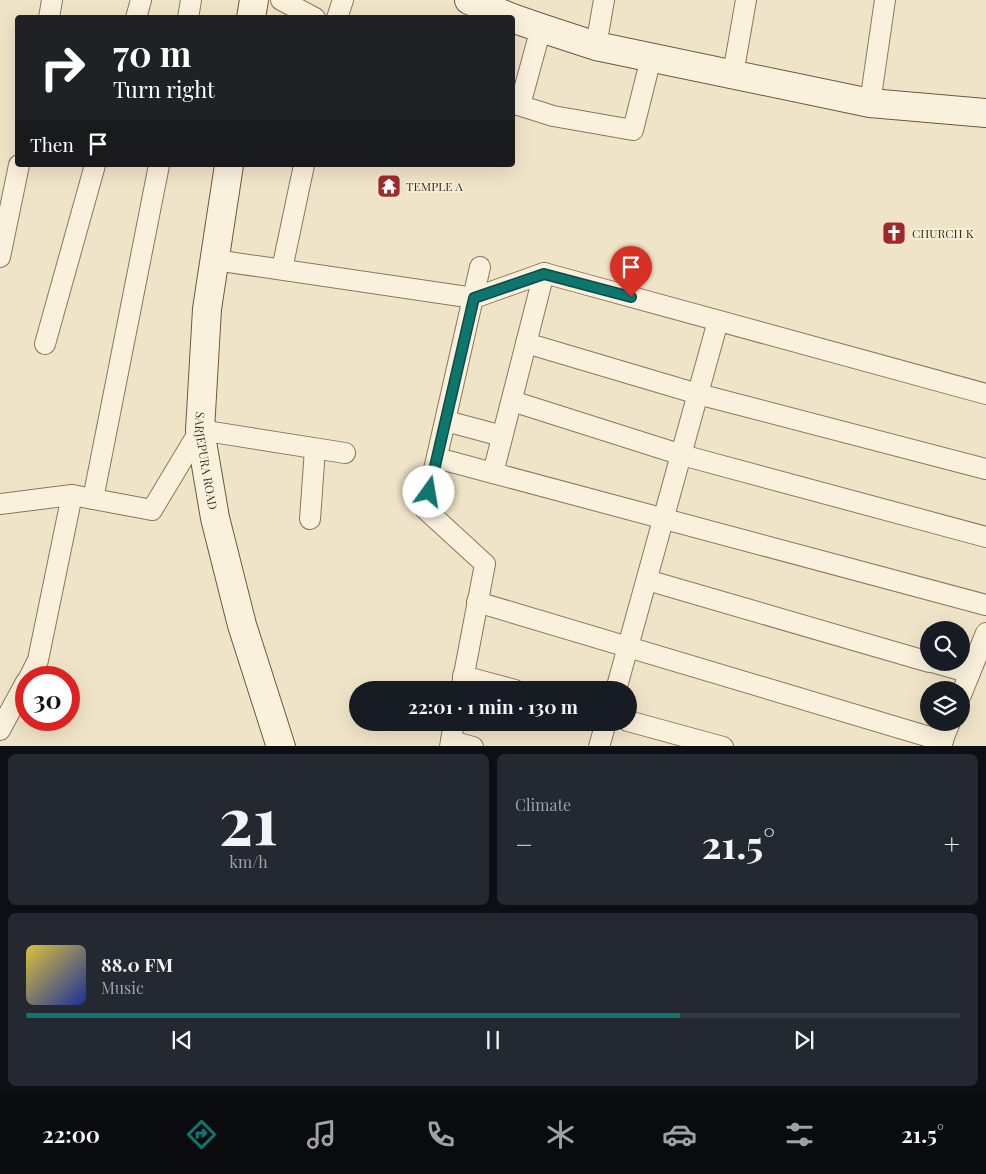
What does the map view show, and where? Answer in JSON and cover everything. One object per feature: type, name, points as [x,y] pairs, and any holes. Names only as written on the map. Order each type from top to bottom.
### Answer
[{"type":"street","points":[[50,15],[52,0]]},
{"type":"street","points":[[137,15],[141,0]]},
{"type":"street","points":[[188,15],[191,0]]},
{"type":"street","points":[[252,15],[254,0]]},
{"type":"street","points":[[281,0],[309,15]]},
{"type":"street","points":[[338,15],[343,0]]},
{"type":"street","points":[[596,46],[604,0]]},
{"type":"street","points":[[733,74],[746,0]]},
{"type":"street","points":[[870,103],[885,0]]},
{"type":"street","points":[[482,6],[504,15]]},
{"type":"street","points":[[515,19],[596,46],[870,103],[986,113]]},
{"type":"street","points":[[541,28],[516,104],[553,116],[633,130],[651,58]]},
{"type":"street","points":[[0,257],[19,167]]},
{"type":"street","points":[[45,344],[94,167]]},
{"type":"street","points":[[93,499],[159,167]]},
{"type":"street","name":"SARJEPURA ROAD","points":[[229,167],[208,309],[200,430],[215,518],[242,625],[281,746]]},
{"type":"street","points":[[282,270],[304,167]]},
{"type":"street","points":[[215,260],[474,298],[544,274],[986,394]]},
{"type":"street","points":[[462,681],[485,564],[426,509],[480,267]]},
{"type":"street","points":[[493,473],[544,274]]},
{"type":"street","points":[[619,681],[718,321]]},
{"type":"street","points":[[526,343],[698,394],[986,469]]},
{"type":"street","points":[[512,401],[682,455],[986,537]]},
{"type":"street","points":[[446,421],[502,436]]},
{"type":"street","points":[[0,504],[72,495],[152,510],[200,430],[345,453]]},
{"type":"street","points":[[310,519],[315,449]]},
{"type":"street","points":[[437,458],[986,605]]},
{"type":"street","points":[[35,666],[38,660],[72,495]]},
{"type":"street","points":[[647,580],[920,659]]},
{"type":"street","points":[[478,602],[944,737]]},
{"type":"street","points":[[967,681],[986,633]]},
{"type":"street","points":[[960,671],[970,674]]},
{"type":"street","points":[[0,730],[15,702]]},
{"type":"street","points":[[637,723],[722,746]]},
{"type":"street","points":[[599,746],[603,731]]},
{"type":"street","points":[[452,737],[473,746]]},
{"type":"place","name":"TEMPLE A","points":[[389,186]]},
{"type":"place","name":"CHURCH K","points":[[894,233]]},
{"type":"route","points":[[429,492],[474,298],[544,274],[631,297]]}]
